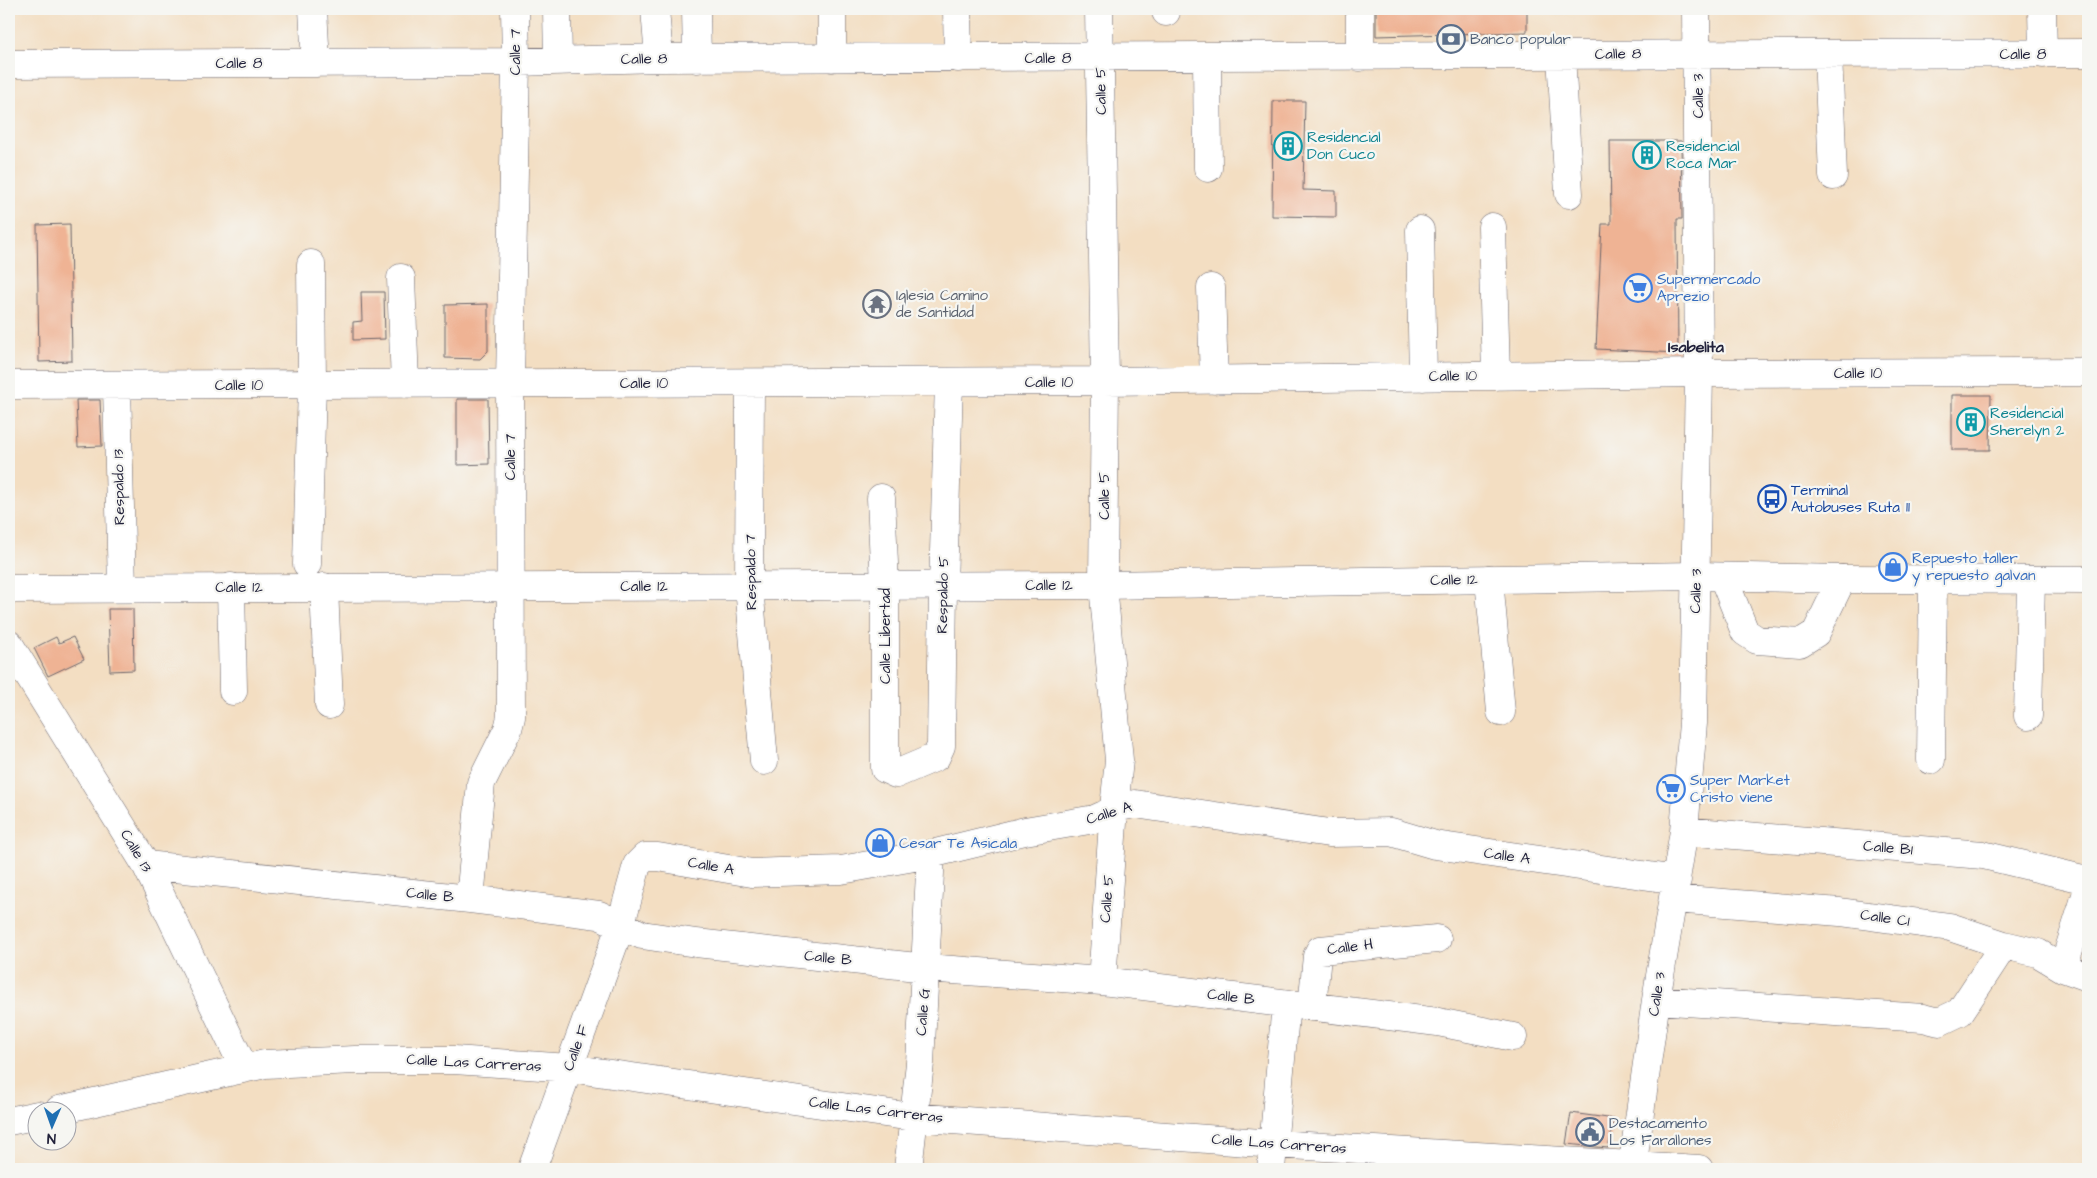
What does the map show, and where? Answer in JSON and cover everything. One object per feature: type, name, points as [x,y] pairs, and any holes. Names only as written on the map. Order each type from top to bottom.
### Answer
[{"type":"street","points":[[313,9],[316,62]]},
{"type":"street","name":"Calle 7","points":[[470,899],[481,783],[508,728],[511,717],[510,383],[516,62],[515,9]]},
{"type":"street","points":[[558,9],[558,61]]},
{"type":"street","points":[[655,9],[659,58]]},
{"type":"street","points":[[696,9],[697,58]]},
{"type":"street","points":[[832,9],[832,58]]},
{"type":"street","points":[[957,9],[958,58]]},
{"type":"street","name":"Calle 5","points":[[1100,9],[1105,381],[1103,585],[1119,760],[1102,981]]},
{"type":"street","points":[[1360,9],[1360,57]]},
{"type":"street","name":"Calle 3","points":[[1632,1167],[1656,1000],[1684,831],[1693,723],[1699,373],[1698,54],[1696,9]]},
{"type":"street","points":[[2042,9],[2043,54]]},
{"type":"street","name":"Calle 8","points":[[9,64],[516,62],[659,58],[1206,58],[2088,53]]},
{"type":"street","points":[[1828,54],[1833,176]]},
{"type":"street","points":[[1562,55],[1568,194]]},
{"type":"street","points":[[1206,58],[1208,168]]},
{"type":"street","points":[[1492,227],[1496,376]]},
{"type":"street","points":[[1420,230],[1423,377]]},
{"type":"street","points":[[307,564],[312,385],[310,264]]},
{"type":"street","points":[[401,278],[405,384]]},
{"type":"street","points":[[1211,288],[1214,380]]},
{"type":"street","name":"Calle 10","points":[[9,385],[949,382],[1699,373],[2088,372]]},
{"type":"street","name":"Respaldo 5","points":[[890,773],[896,774],[936,757],[941,746],[943,586],[949,382]]},
{"type":"street","name":"Respaldo 7","points":[[750,383],[749,586],[764,761]]},
{"type":"street","name":"Respaldo 13","points":[[117,386],[122,588]]},
{"type":"street","name":"Calle Libertad","points":[[881,498],[885,585],[885,769],[890,773]]},
{"type":"street","name":"Calle 12","points":[[9,589],[1103,585],[1696,576],[1842,579],[2088,580]]},
{"type":"street","points":[[1723,577],[1745,632],[1757,640],[1800,643],[1816,633],[1842,579]]},
{"type":"street","points":[[1490,579],[1501,712]]},
{"type":"street","points":[[1931,760],[1934,579]]},
{"type":"street","points":[[2028,716],[2031,580]]},
{"type":"street","points":[[231,587],[233,691]]},
{"type":"street","points":[[324,587],[329,705]]},
{"type":"street","name":"Calle 13","points":[[9,644],[146,866],[244,1068]]},
{"type":"street","name":"Calle A","points":[[620,927],[637,865],[645,857],[658,857],[752,873],[841,870],[931,854],[1025,831],[1095,819],[1114,808],[1139,804],[1329,833],[1391,832],[1435,845],[1675,890]]},
{"type":"street","name":"Calle B1","points":[[1684,831],[1983,855],[2083,879],[2088,883]]},
{"type":"street","name":"Calle G","points":[[908,1169],[912,1117],[920,1063],[931,854]]},
{"type":"street","name":"Calle B","points":[[146,866],[470,899],[599,915],[620,927],[642,935],[696,943],[926,968],[1102,981],[1438,1022],[1513,1037]]},
{"type":"street","points":[[2063,968],[2088,889]]},
{"type":"street","name":"Calle C1","points":[[1675,890],[1950,927],[2004,945],[2038,953],[2063,968],[2088,978]]},
{"type":"street","name":"Calle F","points":[[532,1169],[620,927]]},
{"type":"street","name":"Calle H","points":[[1273,1156],[1299,1006],[1320,950],[1437,939]]},
{"type":"street","points":[[1656,1000],[1923,1018],[1939,1022],[1960,1012],[2004,945]]},
{"type":"street","name":"Calle Las Carreras","points":[[78,1106],[244,1068],[301,1062],[407,1059],[454,1060],[569,1068],[912,1117],[1273,1156],[1699,1169]]},
{"type":"street","points":[[9,1122],[28,1117]]},
{"type":"building","points":[[1376,9],[1527,9],[1527,32],[1376,36]]},
{"type":"building","name":"Residencial Don Cuco","points":[[1273,101],[1305,101],[1303,190],[1336,191],[1336,217],[1272,216]]},
{"type":"building","name":"Supermercado Aprezio","points":[[1610,141],[1681,141],[1682,219],[1677,219],[1678,353],[1596,349],[1602,224],[1611,224]]},
{"type":"building","points":[[70,224],[72,361],[39,362],[37,225]]},
{"type":"building","points":[[361,292],[384,292],[385,339],[353,340],[353,322],[362,321]]},
{"type":"building","points":[[488,304],[488,351],[480,359],[445,358],[445,305]]},
{"type":"building","name":"Residencial Sherelyn 2","points":[[1952,395],[1991,395],[1990,450],[1952,450]]},
{"type":"building","points":[[457,399],[488,399],[489,464],[457,465]]},
{"type":"building","points":[[76,400],[100,400],[102,446],[78,447]]},
{"type":"building","points":[[108,609],[133,609],[134,670],[110,671]]},
{"type":"building","points":[[56,637],[59,643],[73,637],[84,659],[48,676],[34,648]]},
{"type":"building","name":"Destacamento Los Farallones","points":[[1571,1113],[1615,1119],[1608,1148],[1566,1144]]},
{"type":"place","name":"Banco popular","points":[[1451,39]]},
{"type":"place","name":"Residencial Don Cuco","points":[[1288,146]]},
{"type":"place","name":"Residencial Roca Mar","points":[[1647,155]]},
{"type":"place","name":"Supermercado Aprezio","points":[[1638,288]]},
{"type":"place","name":"Iglesia Camino de Santidad","points":[[877,304]]},
{"type":"place","name":"Residencial Sherelyn 2","points":[[1971,422]]},
{"type":"place","name":"Terminal Autobuses Ruta 11","points":[[1772,499]]},
{"type":"place","name":"Repuesto taller y repuesto galvan","points":[[1893,567]]},
{"type":"place","name":"Super Market Cristo viene","points":[[1671,789]]},
{"type":"place","name":"Cesar Te Asicala","points":[[880,843]]},
{"type":"place","name":"Destacamento Los Farallones","points":[[1590,1132]]},
{"type":"district","name":"Isabelita","points":[[1696,347]]}]
